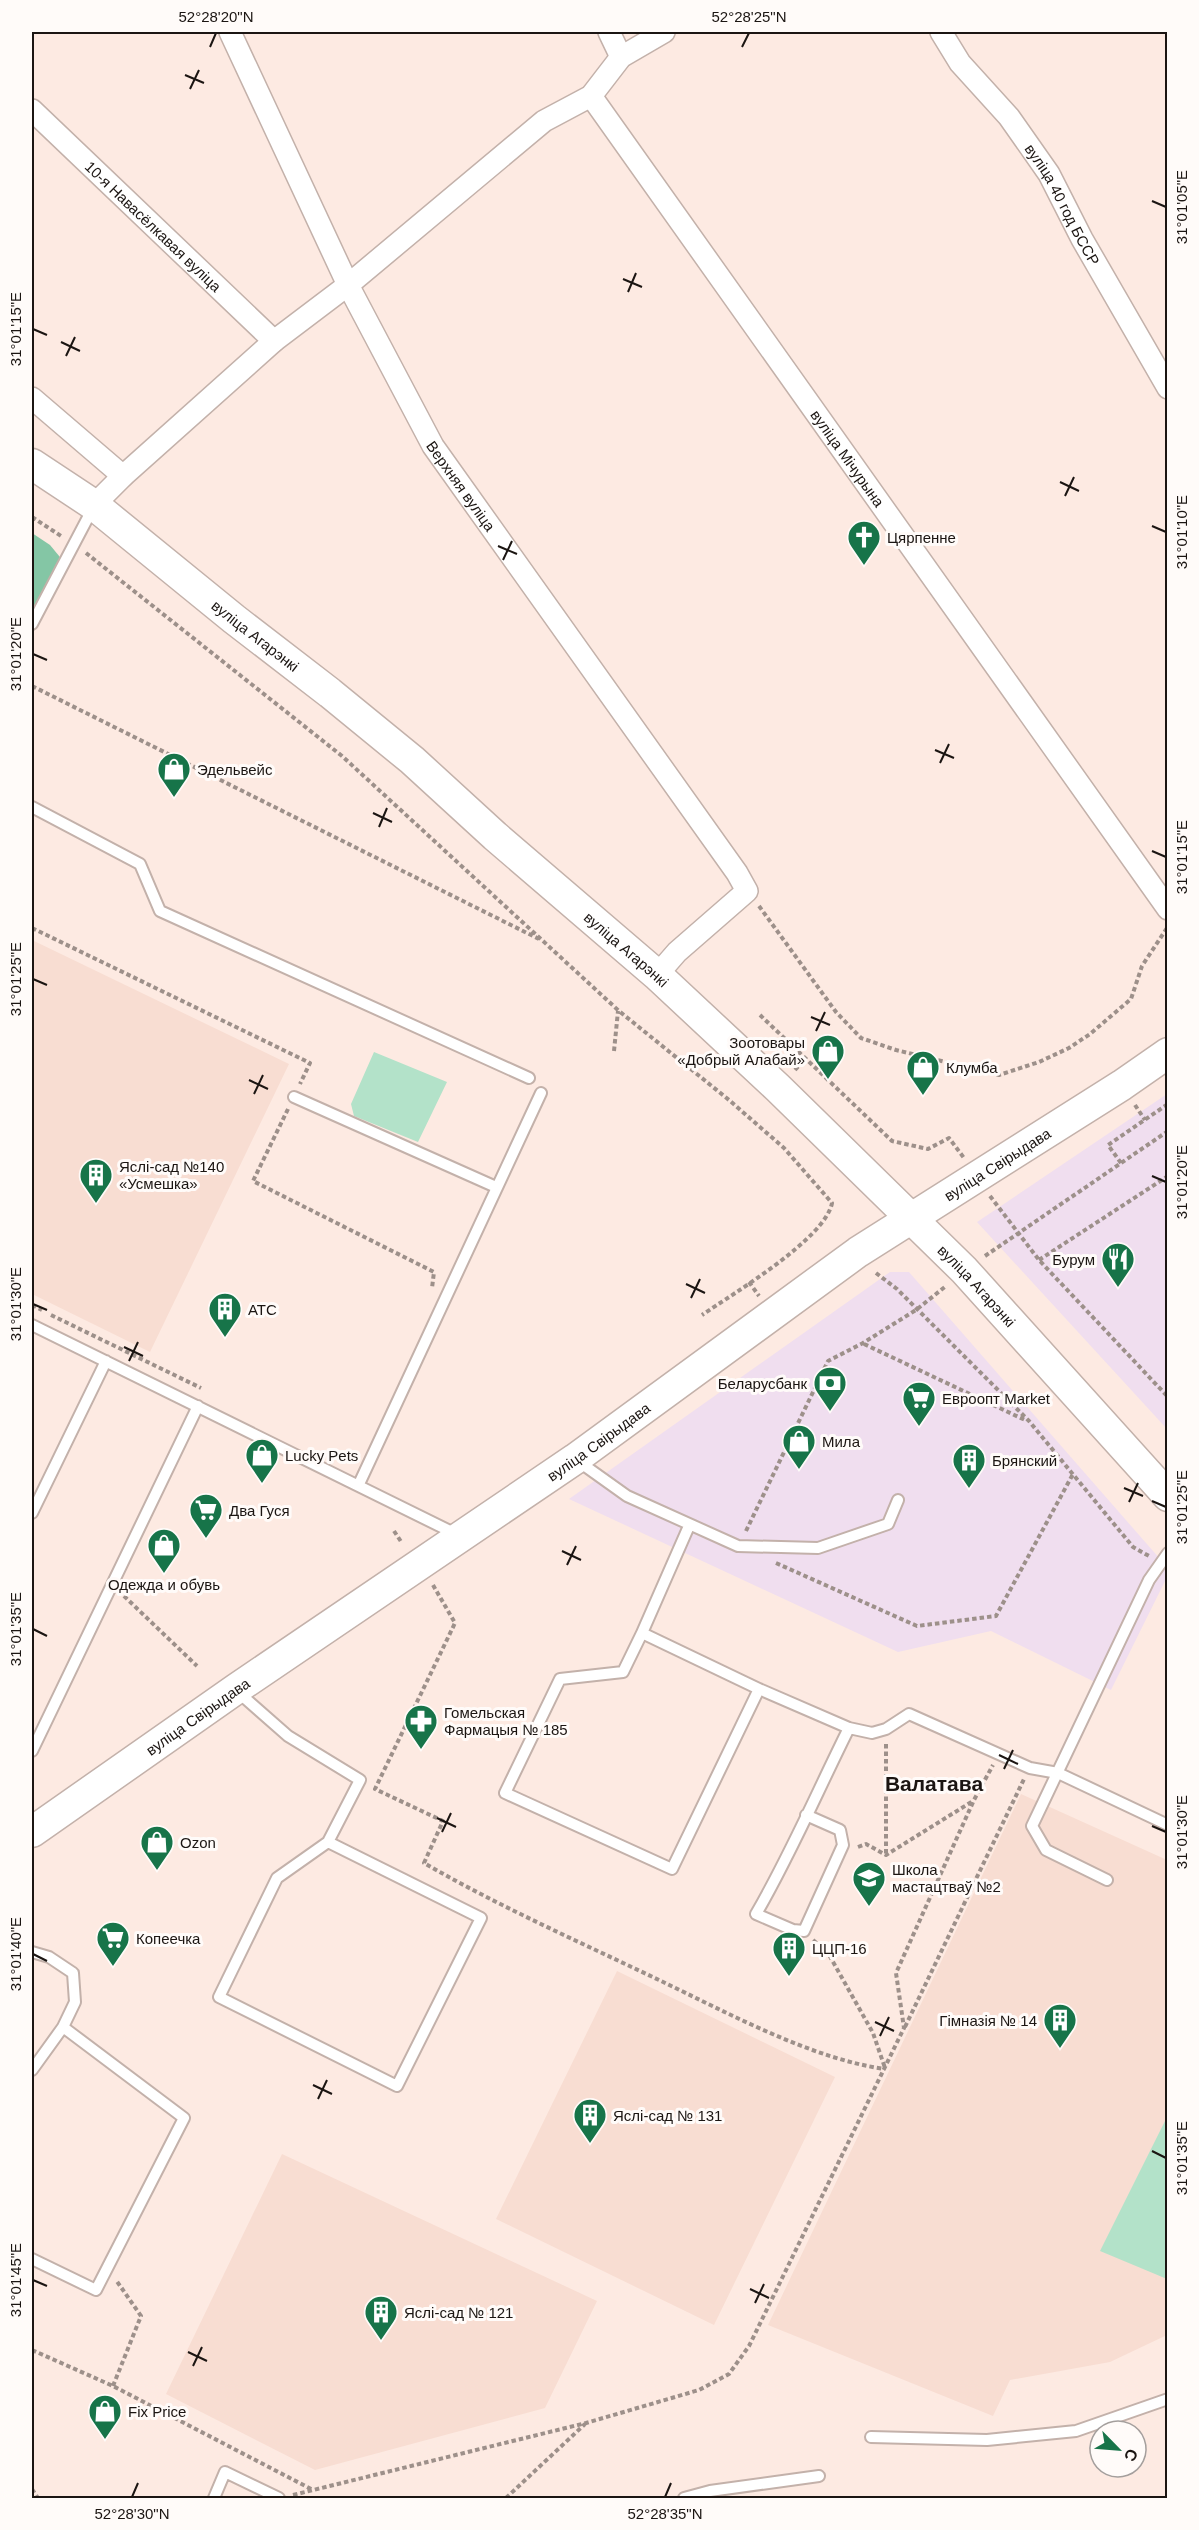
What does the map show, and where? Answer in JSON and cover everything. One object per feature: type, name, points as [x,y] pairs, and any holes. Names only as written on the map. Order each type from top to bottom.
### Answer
[{"type":"main road","name":"вуліца Агарэнкі","points":[[32,464],[94,506],[412,760],[495,836],[657,975],[964,1270],[1166,1491]]},
{"type":"main road","name":"вуліца Свірыдава","points":[[32,1832],[236,1689],[575,1459],[858,1252],[1167,1053]]},
{"type":"street","name":"Верхняя вуліца","points":[[230,32],[348,285],[433,446],[737,873],[747,891]]},
{"type":"street","points":[[609,32],[621,57]]},
{"type":"street","points":[[94,506],[123,476],[274,341],[348,285],[544,121],[591,96],[621,57],[664,32]]},
{"type":"street","name":"вуліца 40 год БССР","points":[[941,32],[960,63],[1009,117],[1049,174],[1082,239],[1167,388]]},
{"type":"street","name":"вуліца Мічурына","points":[[591,96],[1167,909]]},
{"type":"street","name":"10-я Навасёлкавая вуліца","points":[[32,110],[274,341]]},
{"type":"street","points":[[32,398],[123,476]]},
{"type":"street","points":[[657,975],[677,952],[747,891]]},
{"type":"lane","points":[[32,624],[94,506]]},
{"type":"lane","points":[[32,807],[141,864],[160,911],[529,1078]]},
{"type":"lane","points":[[359,1484],[541,1093]]},
{"type":"lane","points":[[294,1097],[496,1187]]},
{"type":"lane","points":[[32,1325],[462,1536]]},
{"type":"lane","points":[[32,1513],[106,1361]]},
{"type":"lane","points":[[32,1751],[198,1406]]},
{"type":"lane","points":[[575,1459],[627,1496],[689,1526],[738,1546],[818,1548],[888,1524],[898,1500]]},
{"type":"lane","points":[[689,1526],[623,1672],[561,1679],[505,1793],[672,1869],[759,1689]]},
{"type":"lane","points":[[1107,1880],[1046,1850],[1032,1826],[1149,1580],[1164,1557]]},
{"type":"lane","points":[[642,1633],[759,1689],[849,1728],[872,1733],[886,1729],[909,1714],[1030,1768],[1058,1773],[1167,1825]]},
{"type":"lane","points":[[236,1689],[288,1736],[360,1780],[328,1842],[277,1878],[219,1997],[397,2086],[481,1918],[328,1842]]},
{"type":"lane","points":[[806,1815],[840,1830],[843,1845],[804,1931],[793,1930],[756,1914],[849,1728]]},
{"type":"lane","points":[[32,1952],[49,1957],[73,1973],[75,2002],[63,2027],[32,2070]]},
{"type":"lane","points":[[32,2259],[96,2290],[184,2118],[63,2027]]},
{"type":"lane","points":[[871,2437],[987,2440],[1076,2431],[1167,2399]]},
{"type":"lane","points":[[214,2499],[225,2472],[279,2498]]},
{"type":"lane","points":[[684,2499],[710,2491],[819,2475]]},
{"type":"path","points":[[32,517],[73,544],[342,756],[618,1011],[729,1100],[784,1148],[832,1203],[830,1215],[802,1245],[702,1315]]},
{"type":"path","points":[[32,686],[545,942]]},
{"type":"path","points":[[747,891],[836,1012],[861,1038],[896,1050],[999,1075],[1039,1062],[1069,1048],[1090,1034],[1131,999],[1142,966],[1167,928]]},
{"type":"path","points":[[32,928],[310,1063],[253,1181],[434,1272],[432,1293]]},
{"type":"path","points":[[614,1051],[618,1011]]},
{"type":"path","points":[[760,1015],[892,1141],[928,1149],[950,1138],[1017,1234],[1167,1396]]},
{"type":"path","points":[[1121,1163],[1108,1145],[1167,1104]]},
{"type":"path","points":[[1073,1474],[996,1616],[917,1626],[738,1546],[828,1361],[863,1343],[916,1310],[964,1270],[1167,1131]]},
{"type":"path","points":[[1039,1260],[1167,1176]]},
{"type":"path","points":[[876,1272],[897,1289],[1029,1421],[1133,1547],[1164,1557]]},
{"type":"path","points":[[32,1305],[108,1342]]},
{"type":"path","points":[[863,1343],[1029,1421]]},
{"type":"path","points":[[394,1531],[402,1543]]},
{"type":"path","points":[[432,1582],[455,1623],[375,1789],[443,1821],[424,1863],[464,1886],[549,1927],[806,2047],[855,2065],[885,2069]]},
{"type":"path","points":[[120,1593],[197,1666]]},
{"type":"path","points":[[886,1729],[886,1855]]},
{"type":"path","points":[[904,2028],[896,1973],[974,1800],[999,1754]]},
{"type":"path","points":[[279,2498],[586,2423],[699,2390],[729,2374],[749,2346],[1030,1768]]},
{"type":"path","points":[[886,1855],[974,1800]]},
{"type":"path","points":[[855,1849],[866,1844],[886,1855]]},
{"type":"path","points":[[815,1930],[811,1939],[828,1953],[873,2033],[885,2069]]},
{"type":"path","points":[[107,2268],[141,2316],[113,2386]]},
{"type":"path","points":[[32,2350],[113,2386],[313,2490]]},
{"type":"path","points":[[506,2499],[586,2423]]},
{"type":"path","points":[[32,2489],[38,2499]]},
{"type":"shaded area","points":[[32,940],[289,1064],[150,1352],[32,1294]]},
{"type":"shaded area","points":[[1167,1094],[1167,1429],[977,1222]]},
{"type":"shaded area","points":[[890,1272],[909,1272],[1167,1567],[1167,1577],[1111,1690],[991,1631],[898,1652],[569,1499]]},
{"type":"shaded area","points":[[1021,1794],[1167,1860],[1167,2335],[1110,2362],[1010,2380],[993,2416],[768,2325]]},
{"type":"shaded area","points":[[617,1971],[835,2077],[714,2325],[496,2219]]},
{"type":"shaded area","points":[[282,2154],[597,2301],[545,2408],[315,2470],[166,2394]]},
{"type":"green space","points":[[32,533],[50,545],[64,562],[32,611]]},
{"type":"green space","points":[[374,1052],[447,1082],[418,1142],[354,1116],[351,1104]]},
{"type":"green space","points":[[1167,2117],[1167,2279],[1100,2251]]},
{"type":"place","name":"Цярпенне","points":[[864,566]]},
{"type":"place","name":"Эдельвейс","points":[[174,798]]},
{"type":"place","name":"Зоотовары «Добрый Алабай»","points":[[828,1080]]},
{"type":"place","name":"Клумба","points":[[923,1096]]},
{"type":"place","name":"Яслі-сад №140 «Усмешка»","points":[[96,1204]]},
{"type":"place","name":"Бурум","points":[[1118,1288]]},
{"type":"place","name":"АТС","points":[[225,1338]]},
{"type":"place","name":"Беларусбанк","points":[[830,1412]]},
{"type":"place","name":"Евроопт Market","points":[[919,1427]]},
{"type":"place","name":"Мила","points":[[799,1470]]},
{"type":"place","name":"Lucky Pets","points":[[262,1484]]},
{"type":"place","name":"Брянский","points":[[969,1489]]},
{"type":"place","name":"Два Гуся","points":[[206,1539]]},
{"type":"place","name":"Одежда и обувь","points":[[164,1574]]},
{"type":"place","name":"Гомельская Фармацыя № 185","points":[[421,1750]]},
{"type":"place","name":"Ozon","points":[[157,1871]]},
{"type":"place","name":"Школа мастацтваў №2","points":[[869,1907]]},
{"type":"place","name":"Копеечка","points":[[113,1967]]},
{"type":"place","name":"ЦЦП-16","points":[[789,1977]]},
{"type":"place","name":"Гімназія № 14","points":[[1060,2049]]},
{"type":"place","name":"Яслі-сад № 131","points":[[590,2144]]},
{"type":"place","name":"Яслі-сад № 121","points":[[381,2341]]},
{"type":"place","name":"Fix Price","points":[[105,2440]]},
{"type":"district","name":"Валатава","points":[[934,1783]]}]
